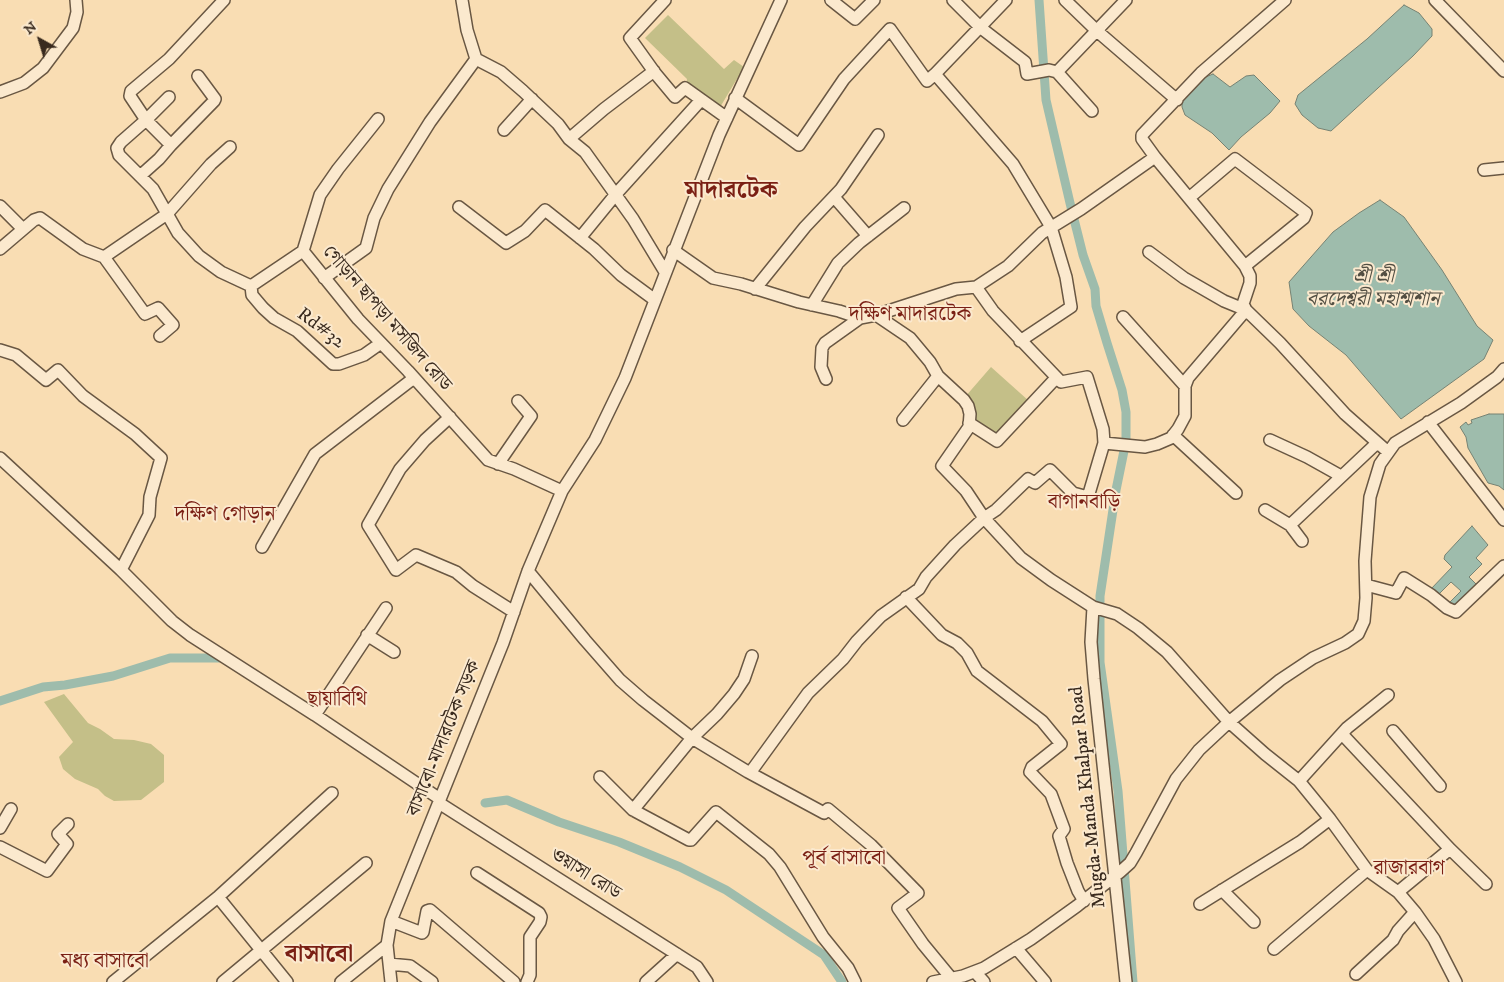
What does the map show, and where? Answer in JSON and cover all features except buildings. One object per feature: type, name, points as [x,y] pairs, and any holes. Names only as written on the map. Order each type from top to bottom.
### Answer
[{"type":"street","points":[[0,92],[24,83],[43,68],[73,28],[77,12],[76,0]]},
{"type":"street","points":[[171,145],[146,120],[130,96],[132,91],[168,59],[224,0]]},
{"type":"street","points":[[462,0],[467,30],[476,59],[501,72],[558,124],[569,139],[585,152],[616,194],[665,272]]},
{"type":"street","points":[[666,0],[630,38],[675,97],[685,88],[727,118]]},
{"type":"street","name":"বাসাবো-মাদারটেক সড়ক","points":[[392,982],[387,945],[391,921],[514,612],[528,571],[562,491],[595,440],[625,378],[673,250],[727,118],[781,0]]},
{"type":"street","points":[[831,0],[855,19],[874,0]]},
{"type":"street","points":[[953,0],[981,28],[1025,62],[1027,74],[1048,71],[1097,31],[1126,0]]},
{"type":"street","points":[[736,98],[799,145],[844,79],[890,29],[927,81],[981,28],[1006,0]]},
{"type":"street","points":[[1065,0],[1097,31],[1177,100]]},
{"type":"street","points":[[1285,0],[1201,73],[1142,137],[1155,157],[1245,266],[1250,276],[1250,283],[1243,304],[1246,310],[1280,343],[1345,414],[1388,452]]},
{"type":"street","points":[[1436,0],[1504,71]]},
{"type":"street","points":[[324,278],[366,248],[374,218],[388,189],[430,122],[476,59]]},
{"type":"street","points":[[569,139],[584,125],[654,71]]},
{"type":"street","points":[[1048,71],[1092,111]]},
{"type":"street","points":[[935,74],[1013,164],[1051,227],[1066,278],[1072,307],[1020,341]]},
{"type":"street","points":[[140,176],[159,159],[214,101],[215,99],[198,76]]},
{"type":"street","points":[[169,97],[121,142],[117,148],[119,155],[153,189],[178,233],[199,256],[220,272],[251,286]]},
{"type":"street","points":[[504,130],[532,100]]},
{"type":"street","points":[[580,238],[616,194],[701,100]]},
{"type":"street","points":[[303,251],[320,195],[378,118]]},
{"type":"street","points":[[755,289],[805,227],[841,189],[878,135]]},
{"type":"street","points":[[104,256],[167,214],[211,164],[230,147]]},
{"type":"street","points":[[826,379],[821,367],[822,348],[825,343],[860,318],[956,289],[976,287],[1008,266],[1035,238],[1081,209],[1155,157]]},
{"type":"street","points":[[1188,198],[1235,159],[1306,213],[1304,218],[1245,266]]},
{"type":"street","points":[[1484,170],[1504,168]]},
{"type":"street","points":[[834,197],[868,236]]},
{"type":"street","points":[[0,206],[23,229]]},
{"type":"street","points":[[458,207],[506,243],[526,231],[545,210],[621,275],[654,300]]},
{"type":"street","points":[[812,305],[838,263],[868,236],[904,208]]},
{"type":"street","points":[[0,249],[34,220],[40,218],[82,249],[104,256],[145,314],[158,308],[173,325],[160,336]]},
{"type":"street","points":[[673,250],[713,278],[741,284],[860,318]]},
{"type":"street","name":"গোড়ান ছাপড়া মসজিদ রোড","points":[[251,286],[303,251],[358,319],[488,460],[514,469],[562,491]]},
{"type":"street","points":[[1149,252],[1184,278],[1246,310]]},
{"type":"street","name":"Rd#32","points":[[251,286],[252,295],[263,308],[274,318],[297,331],[333,364],[339,364],[361,356],[381,343]]},
{"type":"street","points":[[750,773],[808,693],[843,659],[857,641],[881,616],[918,588],[938,562],[1028,479],[1035,484],[1050,470],[1073,493],[1088,498],[1104,443],[1103,429],[1087,377],[1061,382],[1056,378],[993,311],[976,287]]},
{"type":"street","points":[[1104,443],[1145,447],[1157,444],[1173,435],[1185,416],[1185,386],[1188,378],[1246,310]]},
{"type":"street","points":[[876,314],[910,338],[930,362],[938,376],[964,400],[970,414],[969,427],[955,450],[942,466],[966,491],[984,518],[1021,558],[1099,609],[1117,614],[1138,628],[1167,652],[1229,722],[1298,781],[1330,819],[1367,870],[1398,892],[1434,939],[1456,982]]},
{"type":"street","points":[[1123,317],[1185,386]]},
{"type":"street","points":[[0,350],[16,355],[46,380],[58,370],[83,396],[135,434],[161,458],[150,497],[149,516],[120,570]]},
{"type":"street","points":[[933,982],[975,972],[1016,948],[1118,874],[1130,863],[1176,779],[1199,750],[1229,722],[1280,680],[1313,658],[1345,643],[1358,634],[1364,621],[1365,562],[1370,498],[1380,464],[1395,443],[1461,403],[1497,377],[1504,369]]},
{"type":"street","points":[[903,420],[938,376]]},
{"type":"street","points":[[262,547],[315,454],[414,378]]},
{"type":"street","points":[[969,423],[997,440],[1056,378]]},
{"type":"street","points":[[498,464],[531,416],[518,401]]},
{"type":"street","points":[[450,417],[425,440],[400,469],[368,525],[396,570],[416,555],[456,572],[473,586],[514,612]]},
{"type":"street","points":[[1428,422],[1504,520]]},
{"type":"street","points":[[1173,435],[1236,492]]},
{"type":"street","points":[[1270,440],[1341,476]]},
{"type":"street","points":[[1290,525],[1377,443]]},
{"type":"street","name":"ওয়াসা রোড","points":[[0,458],[172,621],[190,635],[315,715],[439,801],[697,967],[707,982]]},
{"type":"street","points":[[1265,510],[1290,525],[1302,541]]},
{"type":"street","points":[[1366,585],[1396,594],[1404,578],[1431,595],[1447,608],[1456,612],[1504,566]]},
{"type":"street","points":[[528,571],[620,680],[692,738],[750,773],[824,813],[828,809],[871,846],[918,893],[898,908],[923,944],[951,978]]},
{"type":"street","points":[[906,597],[942,635],[957,643],[968,653],[977,671],[1042,721],[1061,744],[1032,767],[1030,772],[1051,794],[1064,829],[1059,836],[1067,862],[1084,900]]},
{"type":"street","points":[[315,715],[386,608]]},
{"type":"street","name":"Mugda-Manda Khalpar Road","points":[[1099,609],[1091,642],[1118,874],[1126,982]]},
{"type":"street","points":[[367,635],[394,652]]},
{"type":"street","points":[[634,810],[692,738],[717,714],[734,694],[744,679],[752,656]]},
{"type":"street","points":[[1298,781],[1347,728],[1388,695]]},
{"type":"street","points":[[1393,731],[1440,786]]},
{"type":"street","points":[[1342,734],[1450,849],[1486,884]]},
{"type":"street","points":[[600,777],[634,810],[690,841],[714,813],[717,813],[769,854],[780,866],[822,937],[848,968],[855,982]]},
{"type":"street","points":[[114,982],[218,897],[332,793]]},
{"type":"street","points":[[0,828],[11,809]]},
{"type":"street","points":[[1200,904],[1300,842],[1330,819]]},
{"type":"street","points":[[0,847],[47,871],[67,844],[58,834],[68,824]]},
{"type":"street","points":[[1398,892],[1450,849]]},
{"type":"street","points":[[223,982],[366,863]]},
{"type":"street","points":[[1274,949],[1367,870]]},
{"type":"street","points":[[477,873],[538,913],[541,917],[540,922],[530,937],[530,975],[527,982]]},
{"type":"street","points":[[1222,890],[1254,922]]},
{"type":"street","points":[[218,897],[287,982]]},
{"type":"street","points":[[391,921],[423,933],[427,911],[430,910],[514,982]]},
{"type":"street","points":[[1356,974],[1393,940],[1398,931],[1415,912]]},
{"type":"street","points":[[341,982],[387,945]]},
{"type":"street","points":[[1016,948],[1045,982]]},
{"type":"street","points":[[650,981],[677,954]]},
{"type":"street","points":[[389,964],[410,966],[432,982]]},
{"type":"street","points":[[975,972],[984,982]]},
{"type":"shaded area","points":[[668,15],[724,69],[734,60],[744,67],[719,109],[686,85],[687,79],[645,38]]},
{"type":"shaded area","points":[[991,367],[1029,401],[997,437],[974,420],[965,397]]},
{"type":"shaded area","points":[[64,694],[88,723],[114,739],[134,740],[151,744],[164,755],[164,782],[141,800],[114,801],[98,789],[75,779],[63,769],[59,757],[73,742],[44,702]]},
{"type":"water","points":[[1404,5],[1419,13],[1432,29],[1432,36],[1413,56],[1331,131],[1318,128],[1302,115],[1295,104],[1298,95],[1367,39]]},
{"type":"water","points":[[1213,74],[1230,87],[1246,76],[1254,75],[1280,101],[1270,113],[1241,137],[1229,150],[1212,133],[1185,115],[1182,107],[1182,102],[1201,79]]},
{"type":"water","name":"শ্রী শ্রী বরদেশ্বরী মহাশ্মশান","points":[[1380,200],[1404,217],[1442,270],[1477,326],[1493,340],[1484,359],[1401,419],[1346,355],[1309,326],[1293,309],[1289,282],[1333,232]]},
{"type":"water","points":[[1489,414],[1504,414],[1504,490],[1499,486],[1488,483],[1468,448],[1466,437],[1460,427],[1466,422],[1468,425],[1472,423],[1471,420]]},
{"type":"water","points":[[1472,526],[1488,545],[1476,558],[1482,564],[1469,577],[1478,586],[1457,606],[1449,603],[1461,591],[1451,582],[1438,595],[1430,590],[1452,567],[1444,559],[1445,555]]},
{"type":"waterway","points":[[1039,0],[1046,100],[1083,255],[1095,289],[1096,306],[1122,390],[1126,412],[1126,441],[1116,490],[1100,596],[1100,662],[1118,791],[1133,982]]},
{"type":"waterway","points":[[0,701],[43,687],[113,676],[170,658],[226,658]]},
{"type":"waterway","points":[[485,803],[507,800],[559,822],[619,842],[680,867],[726,890],[824,955],[842,982]]},
{"type":"district","name":"মাদারটেক","points":[[731,192]]},
{"type":"district","name":"দক্ষিণ মাদারটেক","points":[[910,316]]},
{"type":"district","name":"বাগানবাড়ি","points":[[1084,504]]},
{"type":"district","name":"দক্ষিণ গোড়ান","points":[[225,516]]},
{"type":"district","name":"ছায়াবিথি","points":[[337,701]]},
{"type":"district","name":"পূর্ব বাসাবো","points":[[844,860]]},
{"type":"district","name":"রাজারবাগ","points":[[1409,870]]},
{"type":"district","name":"বাসাবো","points":[[319,956]]},
{"type":"district","name":"মধ্য বাসাবো","points":[[105,963]]}]
